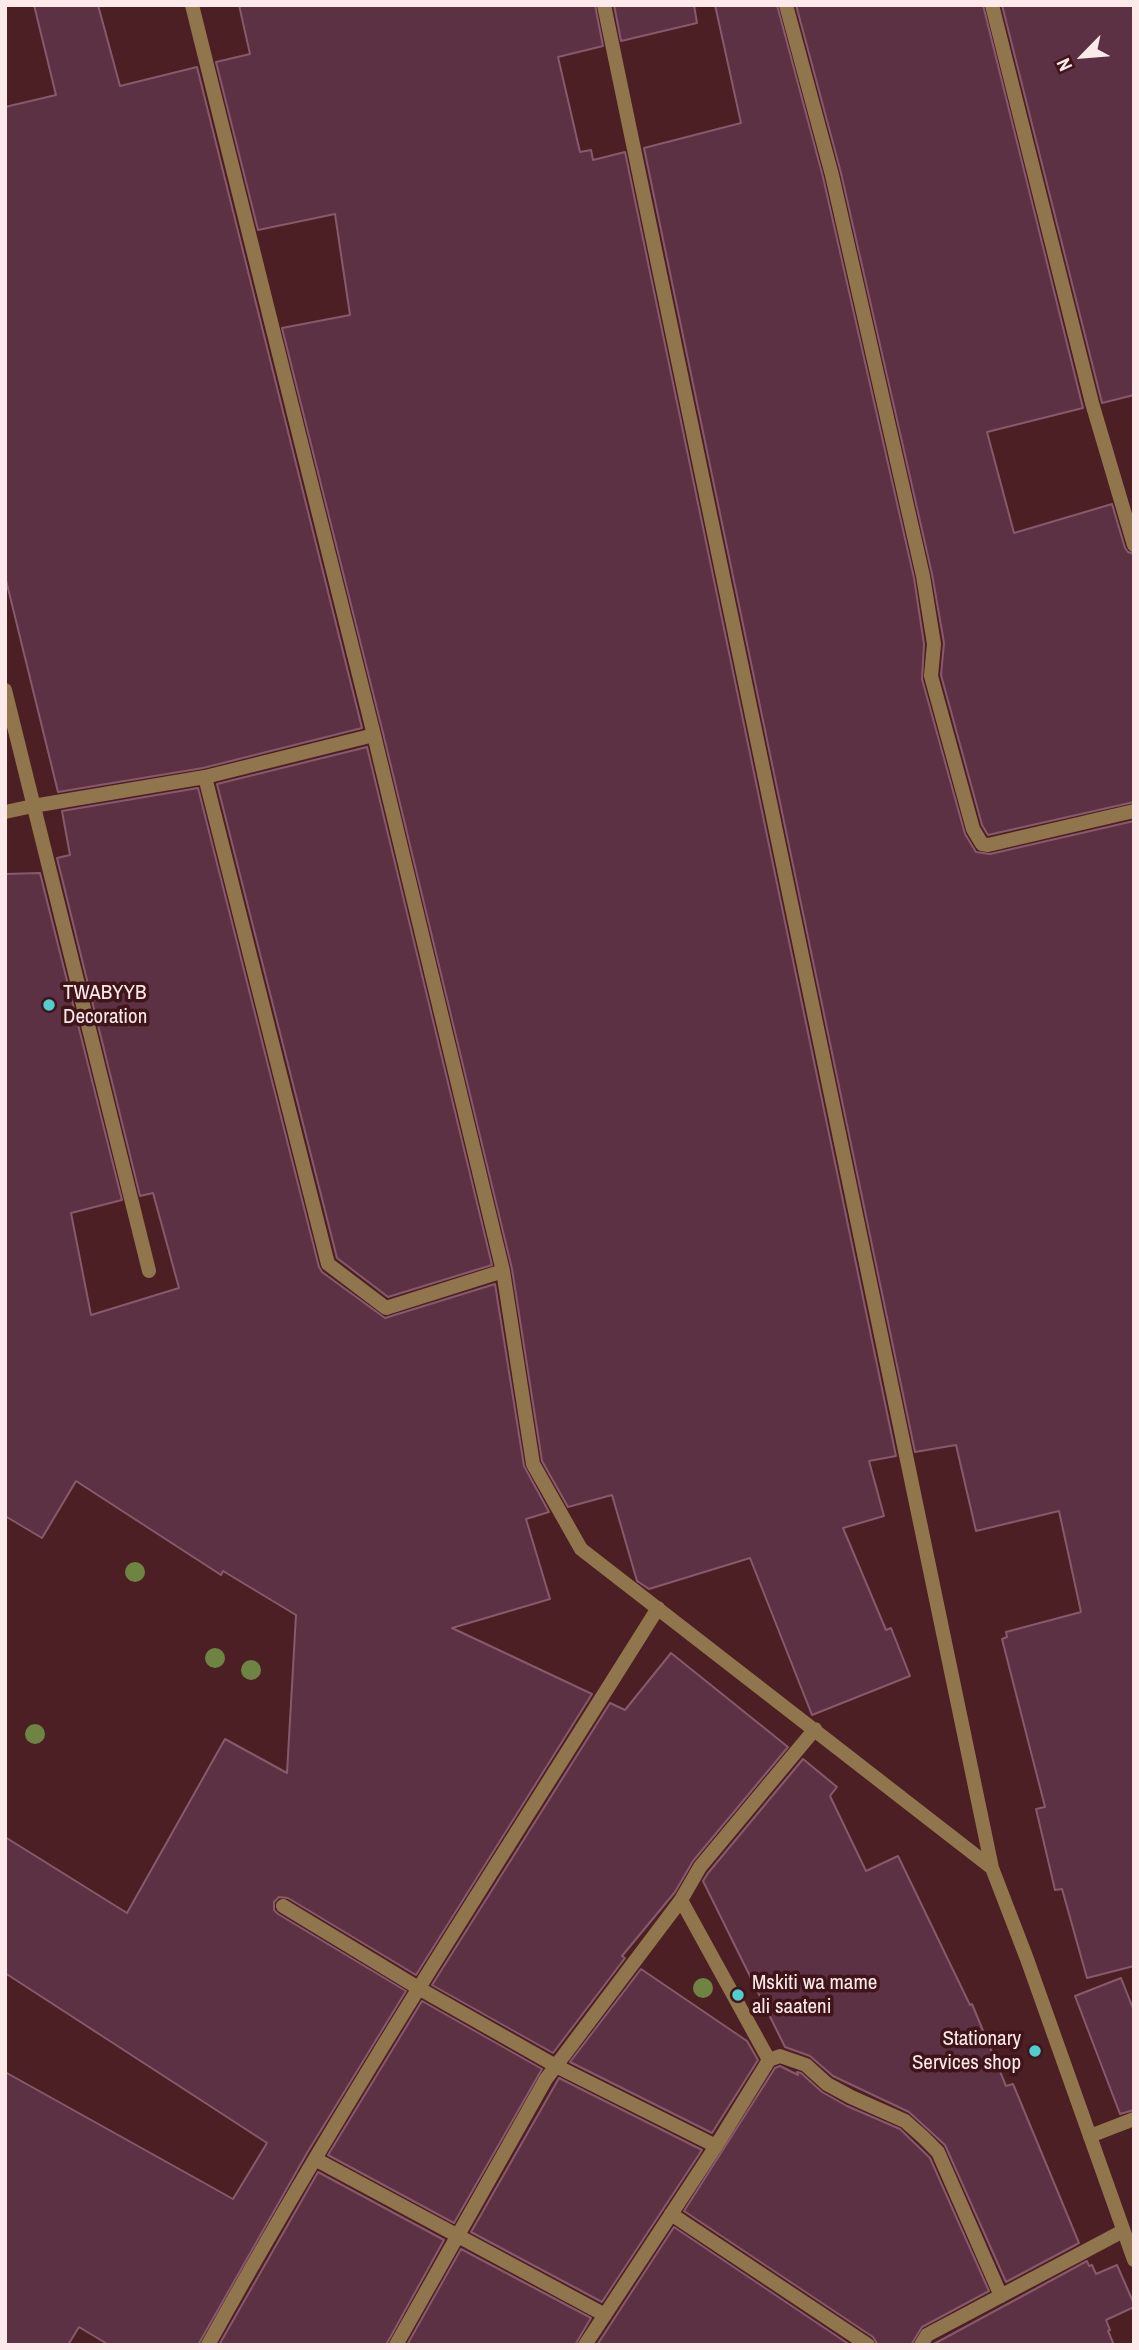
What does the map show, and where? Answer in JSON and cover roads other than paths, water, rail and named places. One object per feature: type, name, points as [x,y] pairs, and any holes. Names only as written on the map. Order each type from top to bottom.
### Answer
[{"type":"street","points":[[192,5],[374,735],[503,1270],[533,1464],[581,1549],[992,1868]]},
{"type":"street","points":[[604,5],[992,1868],[1134,2260]]},
{"type":"street","points":[[786,5],[832,175],[923,576],[934,644],[931,676],[973,829],[982,844],[988,845],[1134,811]]},
{"type":"street","points":[[992,5],[1092,402],[1134,545]]},
{"type":"street","points":[[5,690],[149,1270]]},
{"type":"street","points":[[5,812],[205,777],[374,735]]},
{"type":"street","points":[[205,777],[328,1264],[386,1308],[503,1270]]},
{"type":"street","points":[[208,2345],[315,2159],[659,1608]]},
{"type":"street","points":[[396,2345],[546,2079],[681,1900],[700,1867],[815,1729]]},
{"type":"street","points":[[681,1900],[769,2060]]},
{"type":"street","points":[[283,1906],[420,1989],[556,2066],[716,2146]]},
{"type":"street","points":[[585,2345],[716,2146],[769,2060],[780,2056],[806,2065],[827,2084],[905,2122],[938,2152],[1001,2295]]},
{"type":"street","points":[[1090,2136],[1134,2119]]},
{"type":"street","points":[[315,2159],[605,2315]]},
{"type":"street","points":[[671,2214],[868,2345]]},
{"type":"street","points":[[921,2345],[927,2336],[1123,2231]]},
{"type":"place","name":"TWABYYB Decoration","points":[[49,1005]]},
{"type":"place","name":"Mskiti wa mame ali saateni","points":[[738,1995]]},
{"type":"place","name":"Stationary Services shop","points":[[1035,2051]]}]
